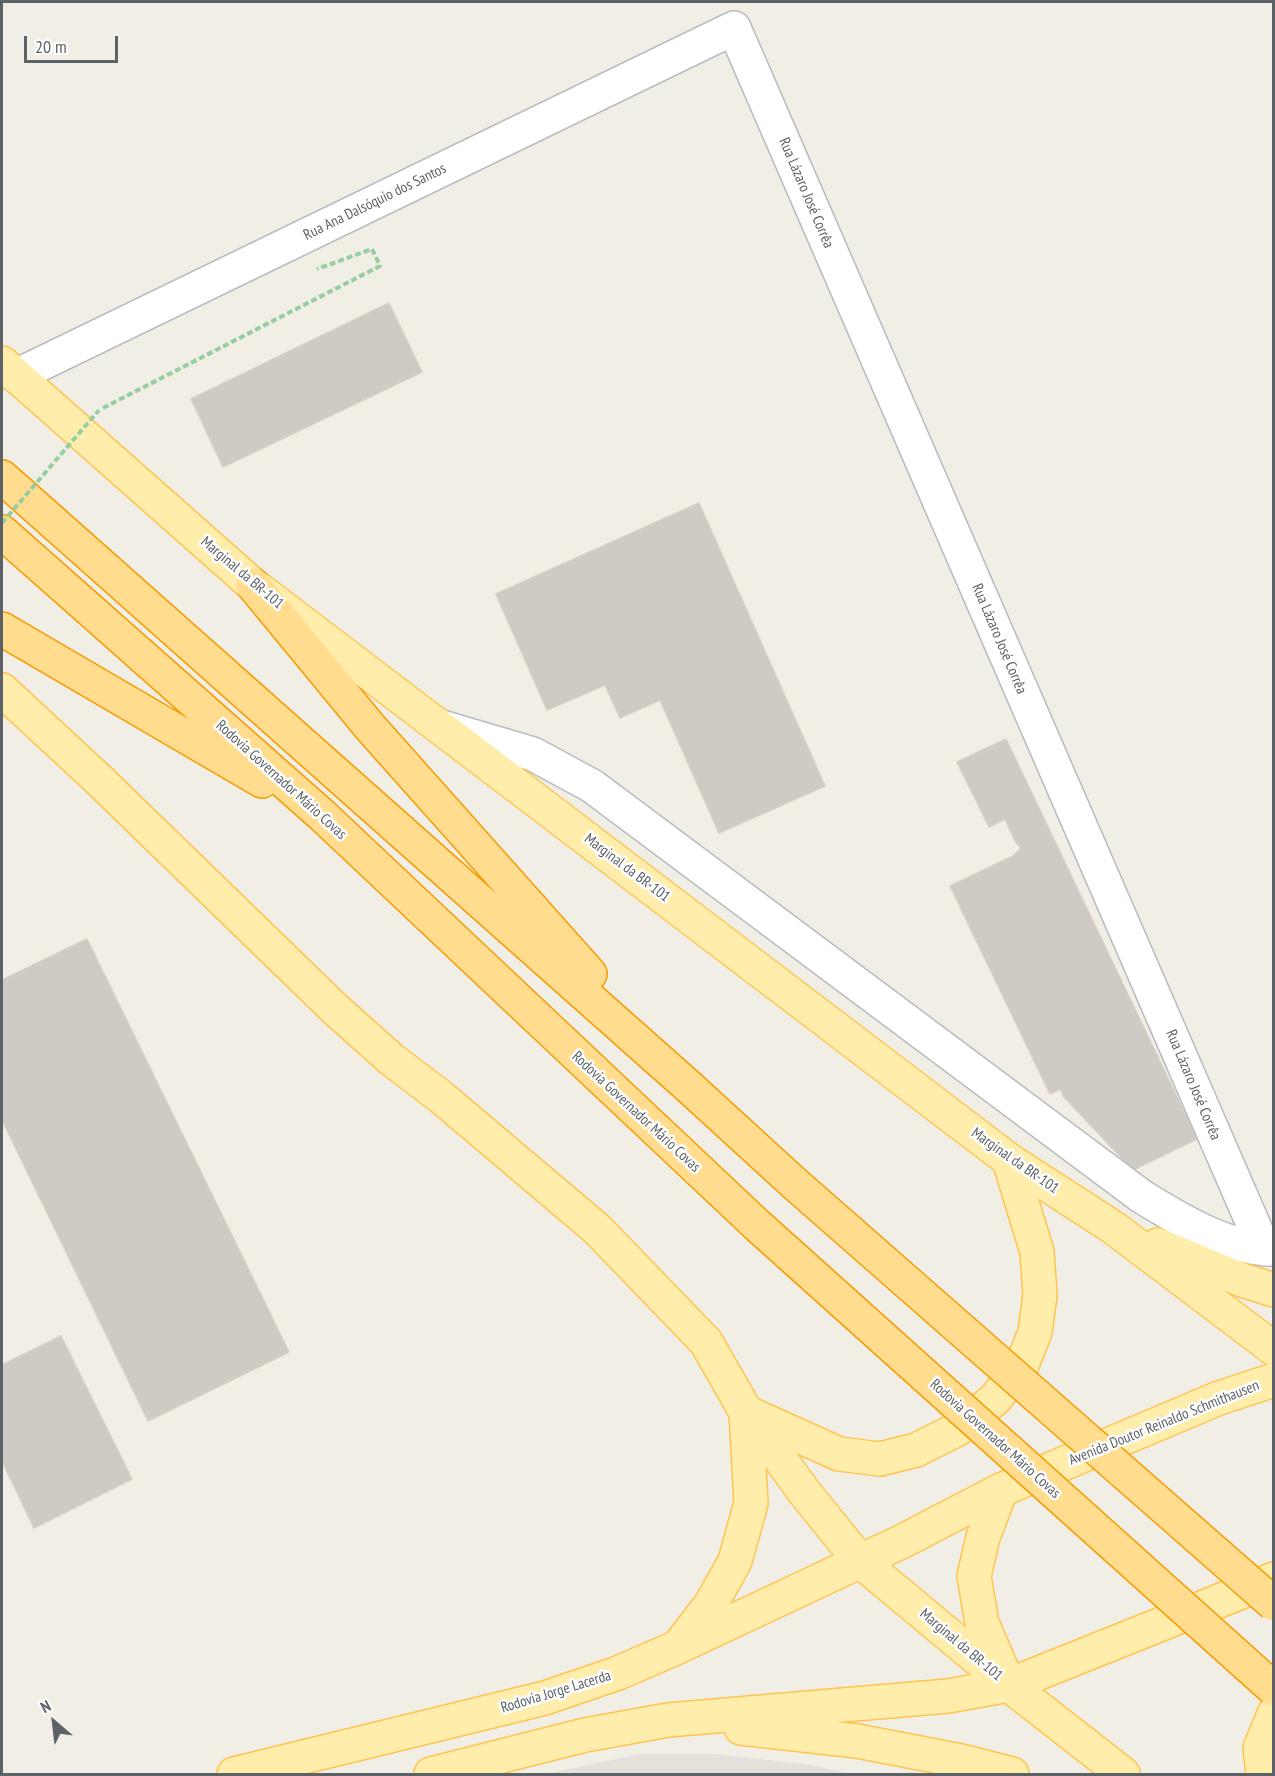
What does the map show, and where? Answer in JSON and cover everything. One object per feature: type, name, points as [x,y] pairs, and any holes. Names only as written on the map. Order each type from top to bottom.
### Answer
[{"type":"highway","points":[[2,477],[688,1086],[794,1183],[1274,1604]]},
{"type":"highway","name":"Rodovia Governador Mário Covas","points":[[2,531],[323,816],[757,1226],[1274,1689]]},
{"type":"highway","points":[[253,585],[370,727],[688,1086]]},
{"type":"highway","points":[[2,629],[323,816]]},
{"type":"main road","name":"Marginal da BR-101","points":[[9,369],[253,585],[1009,1160],[1114,1228],[1274,1349]]},
{"type":"main road","name":"Marginal da BR-101","points":[[2,690],[97,778],[342,1015],[391,1059],[441,1097],[597,1229],[706,1342],[746,1412],[805,1493],[860,1561],[1009,1685],[1123,1774]]},
{"type":"main road","points":[[678,1647],[711,1604],[735,1562],[751,1503],[746,1412],[839,1454],[880,1459],[916,1450],[958,1429],[995,1399],[1022,1365],[1035,1332],[1040,1295],[1037,1251],[1009,1160]]},
{"type":"main road","points":[[1114,1228],[1242,1280],[1274,1290]]},
{"type":"main road","name":"Avenida Doutor Reinaldo Schmithausen","points":[[860,1561],[1002,1490],[1219,1398],[1274,1380]]},
{"type":"main road","points":[[1002,1490],[983,1537],[974,1576],[982,1623],[1009,1685]]},
{"type":"main road","name":"Rodovia Jorge Lacerda","points":[[234,1774],[566,1692],[678,1647],[860,1561]]},
{"type":"main road","points":[[431,1774],[585,1735],[668,1720],[948,1696],[1009,1685],[1274,1579]]},
{"type":"main road","points":[[1263,1774],[1260,1748],[1274,1714]]},
{"type":"main road","points":[[668,1720],[857,1741],[961,1761],[1012,1774]]},
{"type":"street","name":"Rua Ana Dalsóquio dos Santos","points":[[9,369],[734,28]]},
{"type":"street","name":"Rua Lázaro José Corrêa","points":[[734,28],[1269,1249]]},
{"type":"street","points":[[442,727],[533,754],[592,786],[1140,1196],[1184,1222],[1230,1241],[1269,1249]]},
{"type":"path","points":[[2,523],[99,410],[380,266],[372,249],[317,269]]},
{"type":"shaded area","points":[[641,1754],[714,1754],[811,1765],[851,1774],[544,1774]]},
{"type":"building","points":[[389,303],[422,372],[223,467],[191,399]]},
{"type":"building","points":[[699,503],[825,786],[719,833],[660,700],[620,718],[605,685],[547,710],[496,594]]},
{"type":"building","points":[[1006,739],[1197,1139],[1133,1170],[1063,1096],[1061,1089],[1050,1094],[950,886],[1013,856],[1021,848],[1015,841],[1005,819],[989,827],[957,762]]},
{"type":"building","points":[[87,939],[289,1352],[148,1421],[2,1120],[2,980]]},
{"type":"building","points":[[61,1336],[132,1479],[34,1528],[2,1461],[2,1365]]}]
